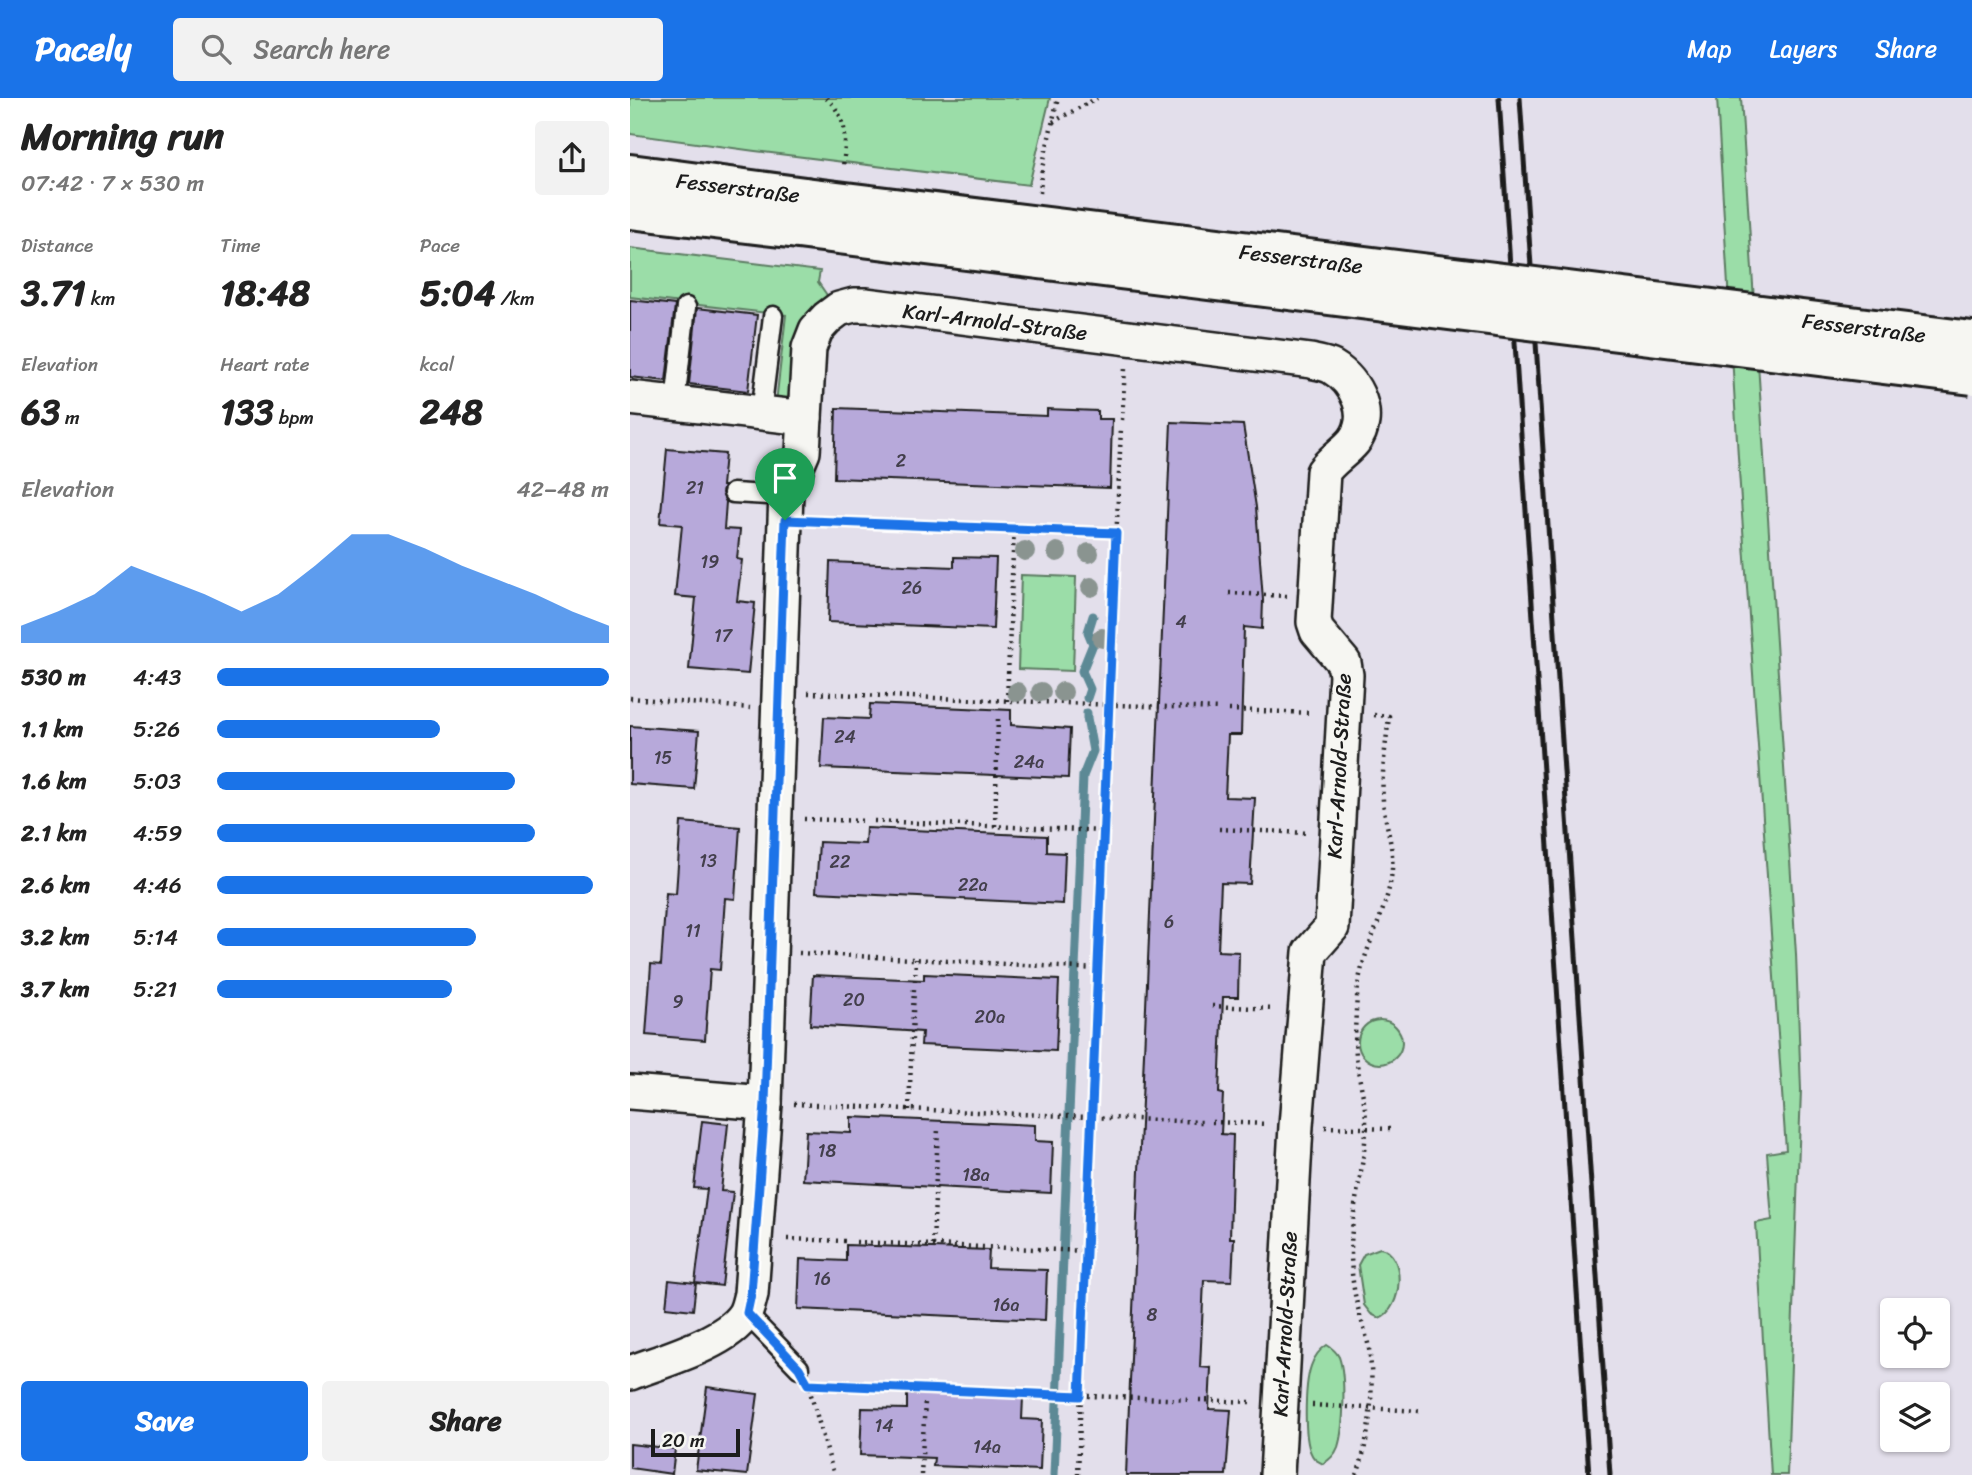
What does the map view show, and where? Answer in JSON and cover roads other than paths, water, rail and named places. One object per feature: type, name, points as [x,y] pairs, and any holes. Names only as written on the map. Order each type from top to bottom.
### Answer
[{"type":"main road","name":"Fesserstraße","points":[[630,174],[802,213],[1972,375]]},
{"type":"main road","name":"Fesserstraße","points":[[630,209],[802,213],[1972,341]]},
{"type":"street","name":"Karl-Arnold-Straße","points":[[747,1313],[751,1294],[765,1103],[785,508],[803,452],[809,348],[816,330],[839,309],[854,305],[1311,361],[1331,366],[1348,379],[1358,394],[1362,411],[1361,429],[1353,442],[1328,464],[1323,472],[1314,622],[1317,631],[1344,663],[1346,675],[1332,927],[1310,952],[1306,1011],[1310,1126],[1281,1403],[1278,1475]]},
{"type":"street","points":[[630,398],[805,418]]},
{"type":"street","points":[[630,1092],[765,1103]]},
{"type":"street","points":[[630,1373],[721,1336],[740,1322],[747,1313]]},
{"type":"lane","points":[[675,403],[686,307]]},
{"type":"lane","points":[[761,412],[773,316]]},
{"type":"lane","points":[[733,493],[785,508]]},
{"type":"lane","points":[[747,1313],[799,1368]]},
{"type":"waterway","points":[[1087,698],[1090,689],[1082,671],[1093,644],[1088,632],[1093,616]]},
{"type":"waterway","points":[[1054,1475],[1083,776],[1093,751],[1087,713]]},
{"type":"railway","points":[[1499,98],[1589,1475]]},
{"type":"railway","points":[[1520,98],[1610,1475]]}]
